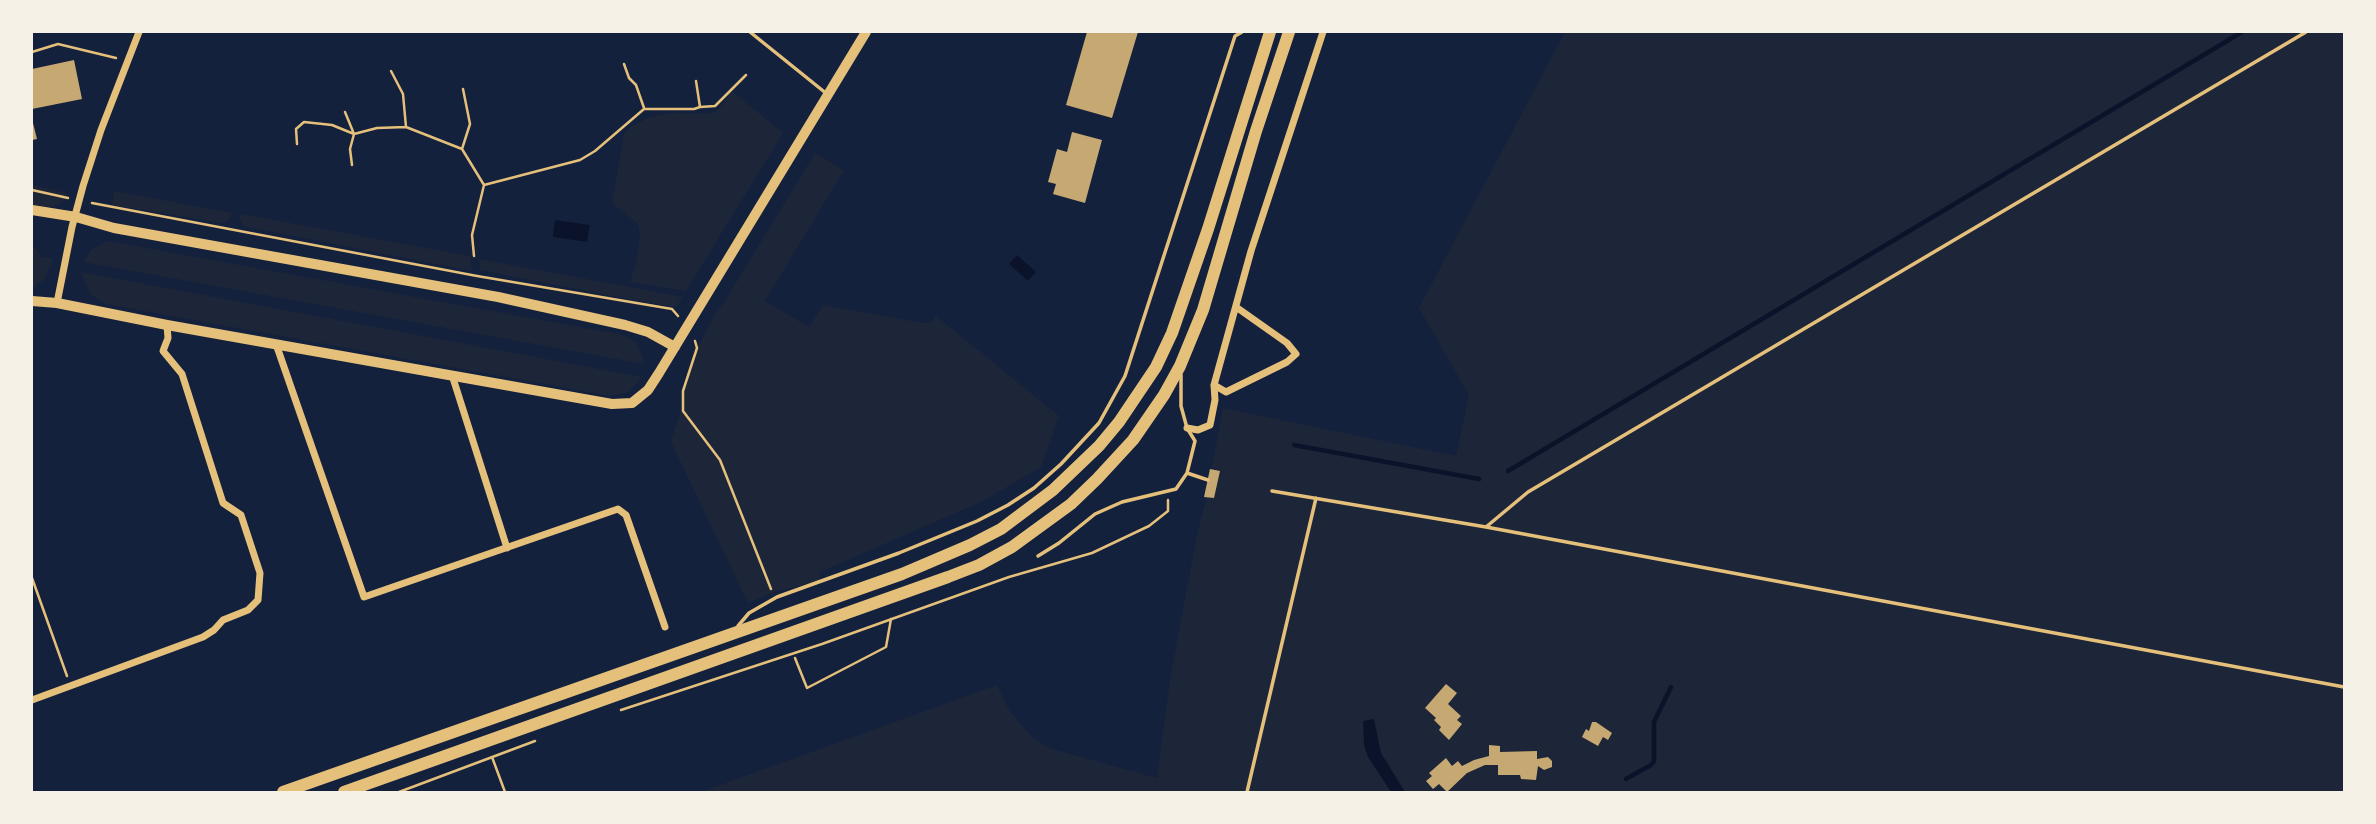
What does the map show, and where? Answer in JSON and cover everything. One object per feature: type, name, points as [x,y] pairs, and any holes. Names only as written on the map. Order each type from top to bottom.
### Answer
[{"type":"main road","points":[[32,301],[57,303],[167,325],[622,405],[640,399],[648,390],[866,32]]},
{"type":"main road","points":[[283,793],[902,573],[970,545],[1018,517],[1081,464],[1119,422],[1156,367],[1172,333],[1208,229],[1270,32]]},
{"type":"main road","points":[[344,793],[979,565],[1012,547],[1070,504],[1133,440],[1180,366],[1203,310],[1256,131],[1289,32]]},
{"type":"main road","points":[[32,209],[76,217],[114,228],[498,296],[636,328],[675,347]]},
{"type":"street","points":[[57,303],[80,201],[101,130],[139,32]]},
{"type":"street","points":[[1187,428],[1198,430],[1210,425],[1215,400],[1214,385],[1251,251],[1323,32]]},
{"type":"street","points":[[1214,385],[1226,392],[1287,362],[1296,354],[1287,343],[1236,307]]},
{"type":"street","points":[[32,700],[203,637],[214,631],[223,620],[248,610],[258,600],[260,573],[241,515],[223,503],[182,374],[163,351],[168,338],[167,325]]},
{"type":"street","points":[[276,344],[364,597],[618,509],[626,515],[665,627]]},
{"type":"street","points":[[452,375],[507,548]]},
{"type":"lane","points":[[750,32],[828,95]]},
{"type":"lane","points":[[727,635],[745,620],[749,613],[777,597],[977,522],[1008,505],[1034,488],[1061,464],[1099,423],[1125,376],[1234,36],[1242,32]]},
{"type":"lane","points":[[1486,527],[1528,492],[2306,32]]},
{"type":"lane","points":[[1038,556],[1095,514],[1122,502],[1176,488],[1187,473],[1195,441],[1187,428],[1181,406],[1180,366]]},
{"type":"lane","points":[[1187,473],[1208,480]]},
{"type":"lane","points":[[1272,491],[1486,527],[2344,687]]},
{"type":"lane","points":[[1247,793],[1316,498]]},
{"type":"path","points":[[32,52],[58,44],[127,61]]},
{"type":"path","points":[[624,64],[629,78],[636,85],[644,109]]},
{"type":"path","points":[[391,71],[403,94],[406,127]]},
{"type":"path","points":[[484,185],[580,160],[595,151],[644,109],[694,109],[715,106],[746,75]]},
{"type":"path","points":[[696,81],[700,107]]},
{"type":"path","points":[[462,149],[470,124],[463,89]]},
{"type":"path","points":[[345,112],[354,134],[350,149],[352,165]]},
{"type":"path","points":[[297,144],[296,129],[304,122],[332,125],[354,134],[377,128],[406,127],[462,149],[484,185],[472,235],[474,256]]},
{"type":"path","points":[[32,190],[477,276],[672,309],[687,326],[697,348],[683,391],[683,411],[720,460],[773,593]]},
{"type":"path","points":[[613,713],[822,644],[1009,577],[1091,553],[1149,526],[1168,511]]},
{"type":"path","points":[[32,578],[71,686]]},
{"type":"path","points":[[795,658],[807,688],[886,648],[891,619]]},
{"type":"path","points":[[399,793],[540,739]]},
{"type":"path","points":[[492,757],[505,793]]},
{"type":"shaded area","points":[[1565,32],[2344,32],[2344,792],[701,792],[997,685],[1009,710],[1030,735],[1049,748],[1157,778],[1171,674],[1210,469],[1216,469],[1212,467],[1223,408],[1456,456],[1469,395],[1419,308]]},
{"type":"shaded area","points":[[732,91],[783,133],[686,291],[630,282],[637,260],[640,233],[638,224],[612,203],[624,134],[632,126],[650,117],[673,113],[710,114],[717,111]]},
{"type":"shaded area","points":[[815,153],[844,170],[765,301],[809,327],[823,305],[923,323],[931,323],[936,315],[1059,416],[1041,467],[981,502],[820,572],[820,581],[774,592],[748,603],[671,442],[697,348],[716,312]]},
{"type":"shaded area","points":[[32,185],[67,193],[62,203],[49,208],[32,205]]},
{"type":"shaded area","points":[[114,191],[232,213],[223,223],[112,205]]},
{"type":"shaded area","points":[[241,214],[470,256],[472,271],[243,226],[239,217]]},
{"type":"shaded area","points":[[555,220],[590,225],[587,242],[553,237]]},
{"type":"shaded area","points":[[105,242],[618,334],[636,343],[644,364],[83,262],[91,250]]},
{"type":"shaded area","points":[[32,247],[38,250],[41,257],[53,259],[44,280],[32,288]]},
{"type":"shaded area","points":[[1017,255],[1036,272],[1028,281],[1009,264]]},
{"type":"shaded area","points":[[479,259],[683,297],[676,307],[633,300],[480,270]]},
{"type":"shaded area","points":[[81,272],[642,377],[629,392],[611,396],[106,304],[90,294]]},
{"type":"shaded area","points":[[1374,719],[1381,753],[1405,792],[1391,792],[1368,757],[1364,745],[1363,721]]},
{"type":"building","points":[[1087,32],[1138,32],[1112,118],[1066,105]]},
{"type":"building","points":[[74,60],[82,99],[32,109],[32,69]]},
{"type":"building","points":[[32,119],[37,139],[32,140]]},
{"type":"building","points":[[1072,132],[1102,140],[1085,203],[1053,194],[1056,184],[1048,182],[1057,149],[1067,152]]},
{"type":"building","points":[[1210,469],[1220,471],[1214,498],[1204,497]]},
{"type":"building","points":[[1446,684],[1457,693],[1448,704],[1461,716],[1457,720],[1462,724],[1449,740],[1439,730],[1441,727],[1434,720],[1436,718],[1425,708]]},
{"type":"building","points":[[1592,722],[1612,733],[1608,740],[1603,737],[1598,746],[1582,737],[1586,729],[1589,731]]},
{"type":"building","points":[[1489,745],[1500,746],[1500,752],[1537,751],[1537,759],[1548,757],[1552,761],[1552,767],[1544,770],[1538,766],[1536,780],[1521,779],[1520,775],[1498,775],[1498,765],[1485,765],[1467,773],[1447,792],[1439,784],[1433,789],[1426,781],[1432,776],[1429,773],[1446,758],[1452,766],[1458,761],[1462,766],[1489,756]]},
{"type":"waterway","points":[[1508,471],[2242,32]]},
{"type":"waterway","points":[[1294,445],[1479,479]]},
{"type":"waterway","points":[[1626,779],[1654,761],[1654,722],[1671,687]]}]
